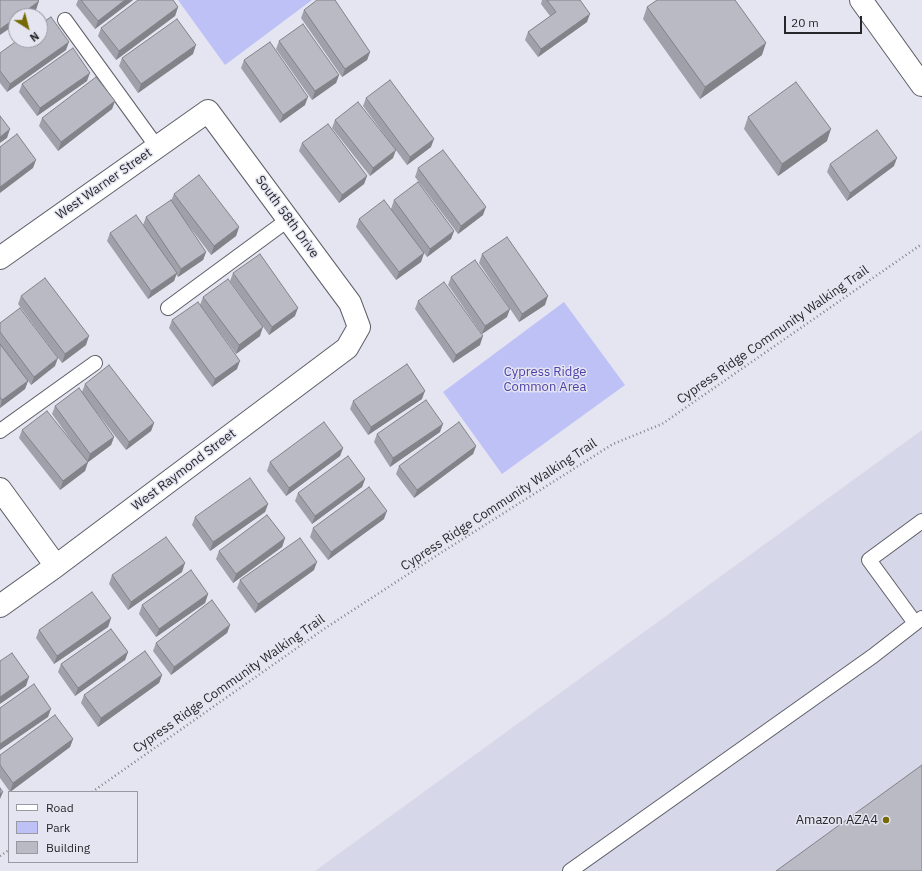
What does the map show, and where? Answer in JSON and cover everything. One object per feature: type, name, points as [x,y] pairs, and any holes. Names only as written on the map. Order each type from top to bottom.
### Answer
[{"type":"street","points":[[861,0],[922,85]]},
{"type":"street","name":"West Warner Street","points":[[0,258],[208,111]]},
{"type":"street","name":"South 58th Drive","points":[[208,111],[350,303],[359,327]]},
{"type":"street","name":"West Raymond Street","points":[[0,606],[56,566],[347,348],[359,327]]},
{"type":"street","points":[[0,489],[56,566]]},
{"type":"lane","points":[[65,20],[157,147]]},
{"type":"lane","points":[[168,308],[289,220]]},
{"type":"lane","points":[[0,432],[95,364]]},
{"type":"lane","points":[[570,871],[872,656],[918,621],[869,560],[922,521]]},
{"type":"path","name":"Cypress Ridge Community Walking Trail","points":[[93,791],[331,625],[439,554],[613,444],[662,424],[922,244]]},
{"type":"shaded area","points":[[922,430],[922,871],[315,871]]},
{"type":"green space","points":[[178,0],[312,0],[225,65]]},
{"type":"green space","name":"Cypress Ridge Common Area","points":[[564,302],[625,385],[502,474],[443,392]]},
{"type":"building","points":[[0,0],[39,1],[30,8],[8,8],[8,24],[0,29]]},
{"type":"building","points":[[81,0],[125,0],[98,21]]},
{"type":"building","points":[[138,0],[173,0],[178,7],[119,51],[101,28]]},
{"type":"building","points":[[317,0],[335,0],[370,52],[345,69],[304,10]]},
{"type":"building","points":[[547,0],[580,0],[590,14],[541,49],[528,32],[556,12]]},
{"type":"building","points":[[657,0],[735,0],[766,43],[705,87],[647,7]]},
{"type":"building","points":[[51,17],[69,42],[10,84],[0,71],[0,53],[8,47],[48,48],[48,19]]},
{"type":"building","points":[[177,19],[196,45],[141,84],[122,58]]},
{"type":"building","points":[[303,24],[339,75],[315,91],[279,41]]},
{"type":"building","points":[[270,42],[308,97],[283,115],[244,60]]},
{"type":"building","points":[[73,48],[90,73],[40,108],[22,84]]},
{"type":"building","points":[[96,77],[115,101],[61,142],[42,118]]},
{"type":"building","points":[[390,80],[434,139],[410,157],[366,98]]},
{"type":"building","points":[[796,82],[831,129],[782,164],[748,117]]},
{"type":"building","points":[[358,102],[396,150],[373,168],[335,120]]},
{"type":"building","points":[[0,116],[10,129],[0,137]]},
{"type":"building","points":[[328,124],[367,176],[342,195],[302,143]]},
{"type":"building","points":[[877,130],[897,158],[850,193],[830,164]]},
{"type":"building","points":[[17,134],[36,160],[0,187],[0,147]]},
{"type":"building","points":[[443,150],[486,207],[461,226],[418,168]]},
{"type":"building","points":[[199,175],[239,227],[214,246],[174,194]]},
{"type":"building","points":[[418,182],[454,231],[430,249],[394,200]]},
{"type":"building","points":[[171,200],[206,252],[181,269],[146,217]]},
{"type":"building","points":[[384,200],[424,253],[399,272],[359,219]]},
{"type":"building","points":[[136,215],[177,273],[151,291],[110,233]]},
{"type":"building","points":[[507,237],[548,296],[522,314],[482,254]]},
{"type":"building","points":[[260,254],[298,308],[272,327],[233,273]]},
{"type":"building","points":[[475,260],[510,309],[485,326],[451,277]]},
{"type":"building","points":[[45,278],[89,336],[65,354],[21,296]]},
{"type":"building","points":[[228,279],[263,327],[239,345],[203,297]]},
{"type":"building","points":[[444,282],[483,336],[456,355],[418,301]]},
{"type":"building","points":[[198,302],[240,361],[215,379],[172,320]]},
{"type":"building","points":[[20,308],[58,358],[34,377],[0,332],[0,323]]},
{"type":"building","points":[[0,344],[28,381],[2,400],[0,397]]},
{"type":"building","points":[[407,364],[425,391],[371,427],[353,401]]},
{"type":"building","points":[[109,365],[154,423],[129,442],[85,384]]},
{"type":"building","points":[[79,388],[114,437],[90,454],[55,406]]},
{"type":"building","points":[[426,400],[443,424],[393,458],[377,434]]},
{"type":"building","points":[[47,411],[88,462],[63,481],[22,430]]},
{"type":"building","points":[[324,422],[343,448],[289,488],[270,462]]},
{"type":"building","points":[[459,422],[476,446],[417,490],[399,466]]},
{"type":"building","points":[[348,456],[365,479],[315,516],[298,493]]},
{"type":"building","points":[[250,478],[268,504],[213,542],[195,517]]},
{"type":"building","points":[[369,487],[387,511],[331,552],[313,528]]},
{"type":"building","points":[[267,515],[285,538],[236,574],[219,551]]},
{"type":"building","points":[[166,537],[185,563],[131,602],[112,575]]},
{"type":"building","points":[[300,538],[317,562],[258,604],[240,580]]},
{"type":"building","points":[[191,570],[208,594],[159,629],[142,605]]},
{"type":"building","points":[[92,592],[111,618],[57,656],[39,630]]},
{"type":"building","points":[[212,600],[230,625],[174,667],[156,643]]},
{"type":"building","points":[[111,629],[128,652],[78,688],[61,664]]},
{"type":"building","points":[[145,651],[162,675],[101,718],[84,695]]},
{"type":"building","points":[[12,653],[29,677],[0,697],[0,661]]},
{"type":"building","points":[[34,684],[51,709],[0,744],[0,708]]},
{"type":"building","points":[[55,715],[73,739],[13,783],[0,765],[0,755]]},
{"type":"building","name":"Amazon AZA4","points":[[922,765],[922,871],[776,871]]},
{"type":"place","name":"Amazon AZA4","points":[[886,820]]}]
